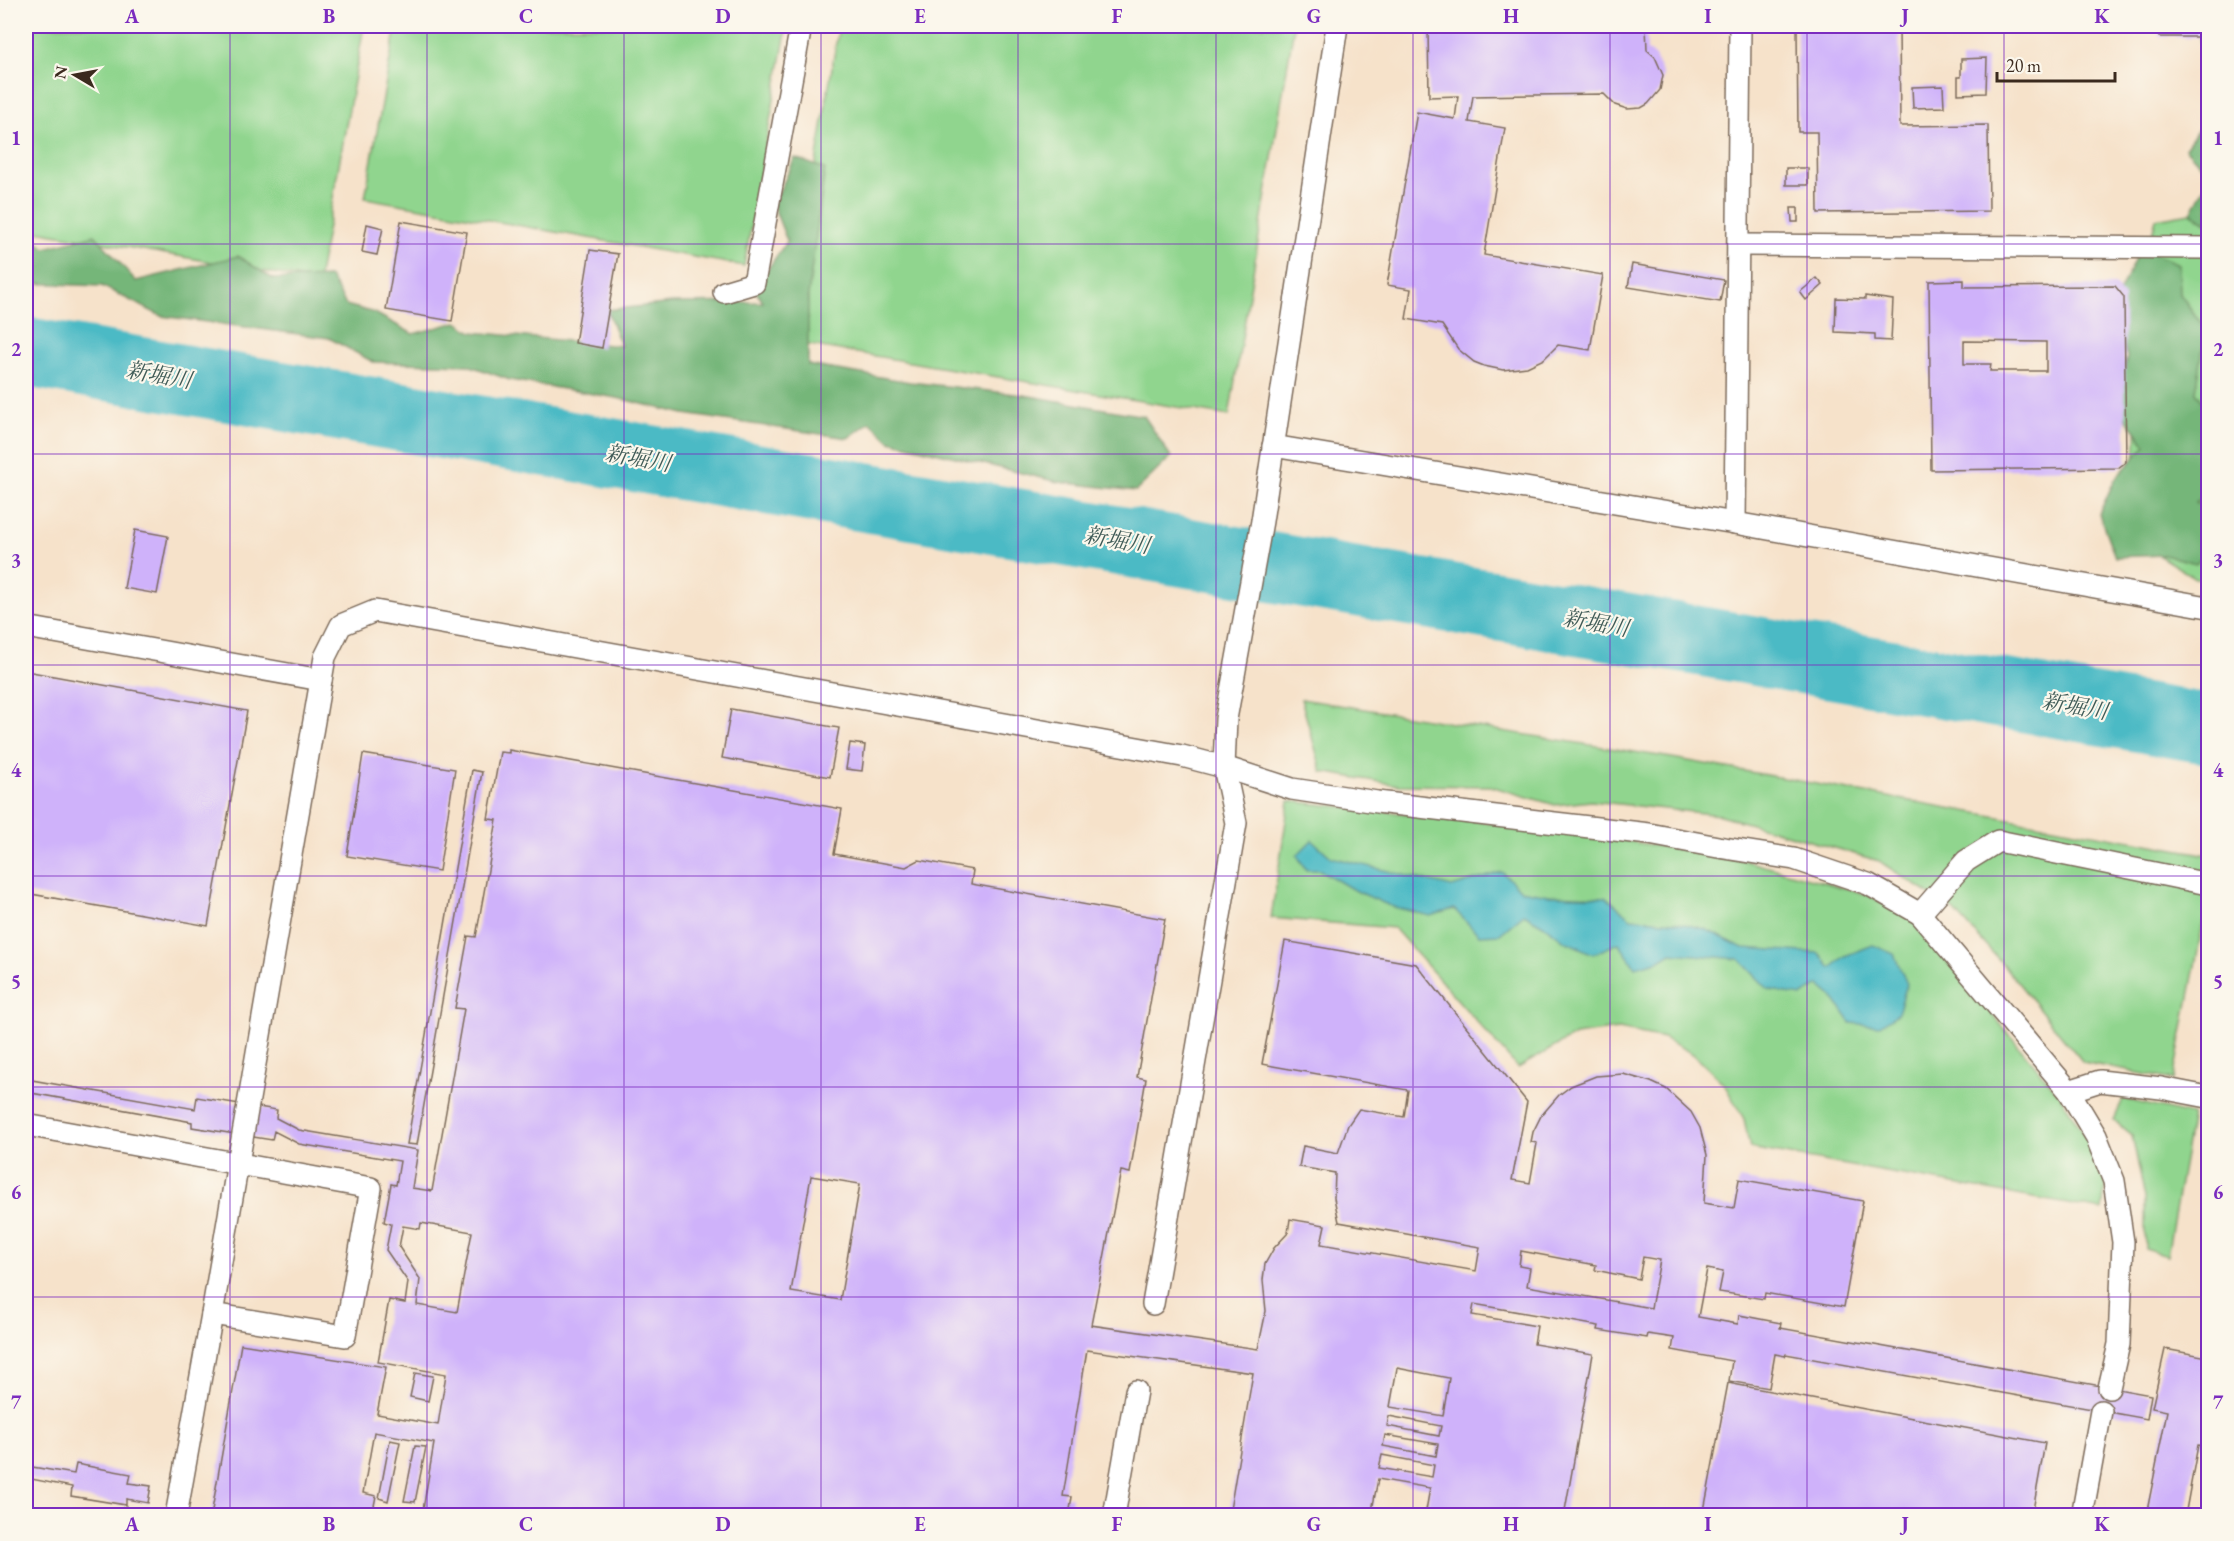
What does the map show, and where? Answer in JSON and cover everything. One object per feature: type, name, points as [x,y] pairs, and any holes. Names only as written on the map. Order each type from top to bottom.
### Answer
[{"type":"lane","points":[[723,292],[754,283],[801,26]]},
{"type":"lane","points":[[1153,1304],[1236,823],[1224,767],[1226,719],[1262,520],[1338,26]]},
{"type":"lane","points":[[1735,523],[1740,26]]},
{"type":"lane","points":[[1738,244],[2208,248]]},
{"type":"lane","points":[[1273,447],[1735,523],[2208,607]]},
{"type":"lane","points":[[176,1515],[239,1164],[325,657],[341,625],[375,611],[1159,752],[1224,767],[1303,790],[1377,802],[1649,834],[1794,859],[1868,884],[1920,914],[2069,1091],[2096,1136],[2114,1181],[2121,1232],[2119,1344],[2109,1388]]},
{"type":"lane","points":[[26,627],[321,680]]},
{"type":"lane","points":[[1920,914],[1966,861],[1998,841],[2208,884]]},
{"type":"lane","points":[[2069,1091],[2100,1081],[2161,1088],[2208,1097]]},
{"type":"lane","points":[[26,1125],[371,1188],[345,1336],[212,1314]]},
{"type":"lane","points":[[1114,1515],[1136,1391]]},
{"type":"lane","points":[[2082,1515],[2101,1411]]},
{"type":"green space","points":[[26,26],[364,26],[318,281],[26,229]]},
{"type":"green space","points":[[396,26],[787,26],[744,266],[365,198]]},
{"type":"green space","points":[[839,26],[1294,26],[1229,416],[786,341]]},
{"type":"green space","points":[[2197,26],[2208,26],[2208,80],[2207,76]]},
{"type":"green space","points":[[2208,116],[2208,173],[2185,148]]},
{"type":"green space","points":[[795,158],[825,169],[808,296],[808,365],[910,382],[1024,395],[1144,416],[1171,457],[1136,491],[1058,482],[890,441],[870,422],[848,438],[684,414],[617,398],[510,380],[468,365],[373,362],[329,338],[161,316],[102,286],[26,283],[26,234],[45,248],[95,235],[136,281],[238,256],[273,279],[330,277],[346,305],[375,313],[413,334],[457,322],[472,332],[621,346],[607,310],[673,303],[763,302],[754,289],[787,241],[773,205]]},
{"type":"green space","points":[[2208,179],[2208,224],[2191,213]]},
{"type":"green space","points":[[2208,210],[2208,579],[2195,578],[2111,526],[2135,475],[2141,274],[2156,219]]},
{"type":"green space","points":[[2140,248],[2179,264],[2180,294],[2206,330],[2196,392],[2208,409],[2208,493],[2196,502],[2208,509],[2208,550],[2196,563],[2164,555],[2115,557],[2099,514],[2115,479],[2146,445],[2117,406],[2127,357],[2114,304]]},
{"type":"green space","points":[[1301,699],[1672,758],[2208,855],[2208,898],[2173,1080],[2083,1062],[2001,962],[1954,910],[1879,861],[1720,815],[1591,801],[1555,805],[1490,786],[1398,785],[1322,772]]},
{"type":"green space","points":[[1289,801],[1565,831],[1739,859],[1866,894],[1913,919],[2058,1093],[2088,1139],[2106,1180],[2102,1210],[1750,1148],[1744,1119],[1724,1084],[1693,1054],[1664,1038],[1619,1029],[1575,1035],[1518,1068],[1394,928],[1271,918]]},
{"type":"green space","points":[[2123,1099],[2192,1115],[2167,1256],[2145,1249],[2145,1198],[2132,1135],[2114,1120]]},
{"type":"water","points":[[1312,840],[1331,857],[1452,887],[1502,872],[1521,890],[1549,895],[1606,897],[1631,918],[1675,922],[1705,929],[1743,948],[1819,953],[1831,968],[1845,956],[1873,945],[1894,954],[1907,984],[1898,1013],[1880,1026],[1851,1023],[1833,997],[1819,985],[1801,996],[1768,989],[1739,959],[1671,953],[1658,961],[1635,967],[1619,943],[1593,954],[1565,941],[1524,914],[1500,934],[1479,935],[1454,909],[1430,916],[1390,906],[1352,889],[1320,870],[1306,870],[1297,855]]},
{"type":"building","points":[[1428,26],[1646,26],[1647,50],[1655,57],[1663,75],[1660,90],[1648,104],[1641,108],[1627,109],[1615,105],[1604,94],[1473,96],[1469,122],[1505,128],[1484,255],[1603,275],[1590,350],[1558,345],[1544,359],[1527,367],[1503,370],[1484,366],[1474,362],[1458,349],[1442,325],[1406,319],[1411,289],[1387,285],[1417,112],[1455,119],[1458,96],[1429,97]]},
{"type":"building","points":[[1797,26],[1899,26],[1900,126],[1988,125],[1989,211],[1818,213],[1817,132],[1798,132]]},
{"type":"building","points":[[2159,26],[2208,26],[2208,37],[2159,37]]},
{"type":"building","points":[[1987,58],[1986,93],[1958,94],[1961,59]]},
{"type":"building","points":[[1943,86],[1944,107],[1913,108],[1912,87]]},
{"type":"building","points":[[1786,168],[1808,168],[1808,185],[1786,185]]},
{"type":"building","points":[[1791,208],[1798,208],[1798,222],[1792,222]]},
{"type":"building","points":[[401,221],[467,232],[452,321],[386,310]]},
{"type":"building","points":[[367,224],[383,228],[377,255],[362,252]]},
{"type":"building","points":[[590,250],[618,254],[602,348],[575,343]]},
{"type":"building","points":[[1632,264],[1724,280],[1720,302],[1628,287]]},
{"type":"building","points":[[1817,278],[1823,285],[1806,300],[1800,292]]},
{"type":"building","points":[[1964,280],[1964,287],[2115,286],[2124,297],[2126,462],[2118,468],[1931,470],[1929,281]],"holes":[[[1964,341],[2046,342],[2046,371],[1990,371],[1991,364],[1964,364]]]},
{"type":"building","points":[[1865,296],[1893,300],[1891,341],[1875,340],[1875,334],[1835,332],[1836,298],[1865,299]]},
{"type":"building","points":[[135,530],[168,536],[157,594],[124,588]]},
{"type":"building","points":[[26,671],[247,711],[208,926],[26,893]]},
{"type":"building","points":[[731,709],[839,728],[830,777],[722,758]]},
{"type":"building","points":[[850,743],[865,745],[862,771],[846,769]]},
{"type":"building","points":[[509,750],[842,809],[834,854],[906,867],[919,860],[973,870],[971,884],[1165,919],[1137,1077],[1146,1079],[1130,1173],[1121,1171],[1091,1325],[1258,1349],[1266,1311],[1263,1280],[1265,1264],[1274,1248],[1288,1233],[1290,1219],[1325,1225],[1321,1244],[1476,1271],[1480,1247],[1339,1222],[1334,1198],[1335,1173],[1299,1167],[1303,1146],[1338,1153],[1348,1125],[1359,1109],[1404,1117],[1408,1090],[1262,1064],[1285,941],[1416,964],[1527,1102],[1512,1180],[1530,1183],[1537,1143],[1531,1142],[1533,1132],[1541,1116],[1559,1095],[1571,1086],[1596,1076],[1623,1074],[1666,1089],[1691,1112],[1700,1128],[1707,1155],[1704,1203],[1734,1208],[1739,1179],[1863,1201],[1844,1307],[1765,1293],[1764,1299],[1719,1292],[1723,1272],[1707,1269],[1698,1317],[1738,1324],[1739,1315],[1781,1323],[1780,1328],[2151,1395],[2147,1419],[1786,1354],[1785,1356],[1775,1354],[1769,1388],[1729,1381],[1732,1361],[1672,1350],[1674,1338],[1648,1334],[1647,1338],[1598,1330],[1599,1326],[1474,1304],[1472,1315],[1537,1326],[1534,1344],[1593,1354],[1564,1516],[1425,1516],[1430,1488],[1378,1479],[1371,1516],[1229,1516],[1253,1373],[1087,1350],[1063,1496],[1072,1497],[1069,1516],[422,1516],[434,1443],[374,1432],[363,1493],[376,1496],[372,1516],[211,1516],[241,1344],[386,1367],[377,1414],[438,1425],[446,1374],[378,1362],[389,1300],[405,1303],[408,1282],[386,1250],[391,1224],[384,1222],[391,1184],[396,1185],[400,1161],[299,1144],[274,1131],[272,1140],[192,1127],[192,1122],[26,1092],[26,1079],[195,1109],[197,1097],[277,1110],[276,1118],[299,1130],[418,1150],[412,1188],[432,1191],[464,1009],[455,1008],[468,936],[476,937],[497,820],[488,819],[500,752],[509,753]],"holes":[[[811,1176],[860,1184],[840,1300],[791,1292]],[[421,1223],[472,1232],[457,1312],[417,1305],[420,1279],[399,1247],[403,1226],[420,1229]],[[1521,1251],[1596,1265],[1595,1270],[1639,1279],[1643,1257],[1660,1260],[1651,1308],[1527,1286],[1530,1268],[1519,1266]],[[1397,1368],[1449,1378],[1443,1416],[1390,1407]],[[1389,1416],[1441,1426],[1439,1436],[1387,1426]],[[1385,1435],[1438,1444],[1436,1456],[1383,1446]],[[1382,1455],[1434,1465],[1432,1477],[1379,1468]]]},
{"type":"building","points":[[363,754],[455,769],[439,871],[347,856]]},
{"type":"building","points":[[472,770],[482,772],[417,1145],[407,1144]]},
{"type":"building","points":[[2165,1349],[2208,1357],[2208,1446],[2198,1445],[2185,1516],[2146,1516],[2167,1411],[2152,1408]]},
{"type":"building","points":[[415,1373],[433,1376],[428,1401],[410,1397]]},
{"type":"building","points":[[1728,1383],[2045,1443],[2032,1516],[1703,1516]]},
{"type":"building","points":[[390,1440],[400,1442],[388,1501],[379,1498]]},
{"type":"building","points":[[415,1446],[426,1447],[415,1502],[404,1501]]},
{"type":"building","points":[[76,1464],[131,1474],[129,1483],[151,1486],[148,1503],[126,1499],[126,1505],[71,1496],[72,1487],[26,1478],[26,1466],[74,1474]]},
{"type":"building","points":[[377,1512],[393,1514],[393,1516],[376,1516]]},
{"type":"waterway","name":"新堀川","points":[[26,352],[2208,729]]}]
